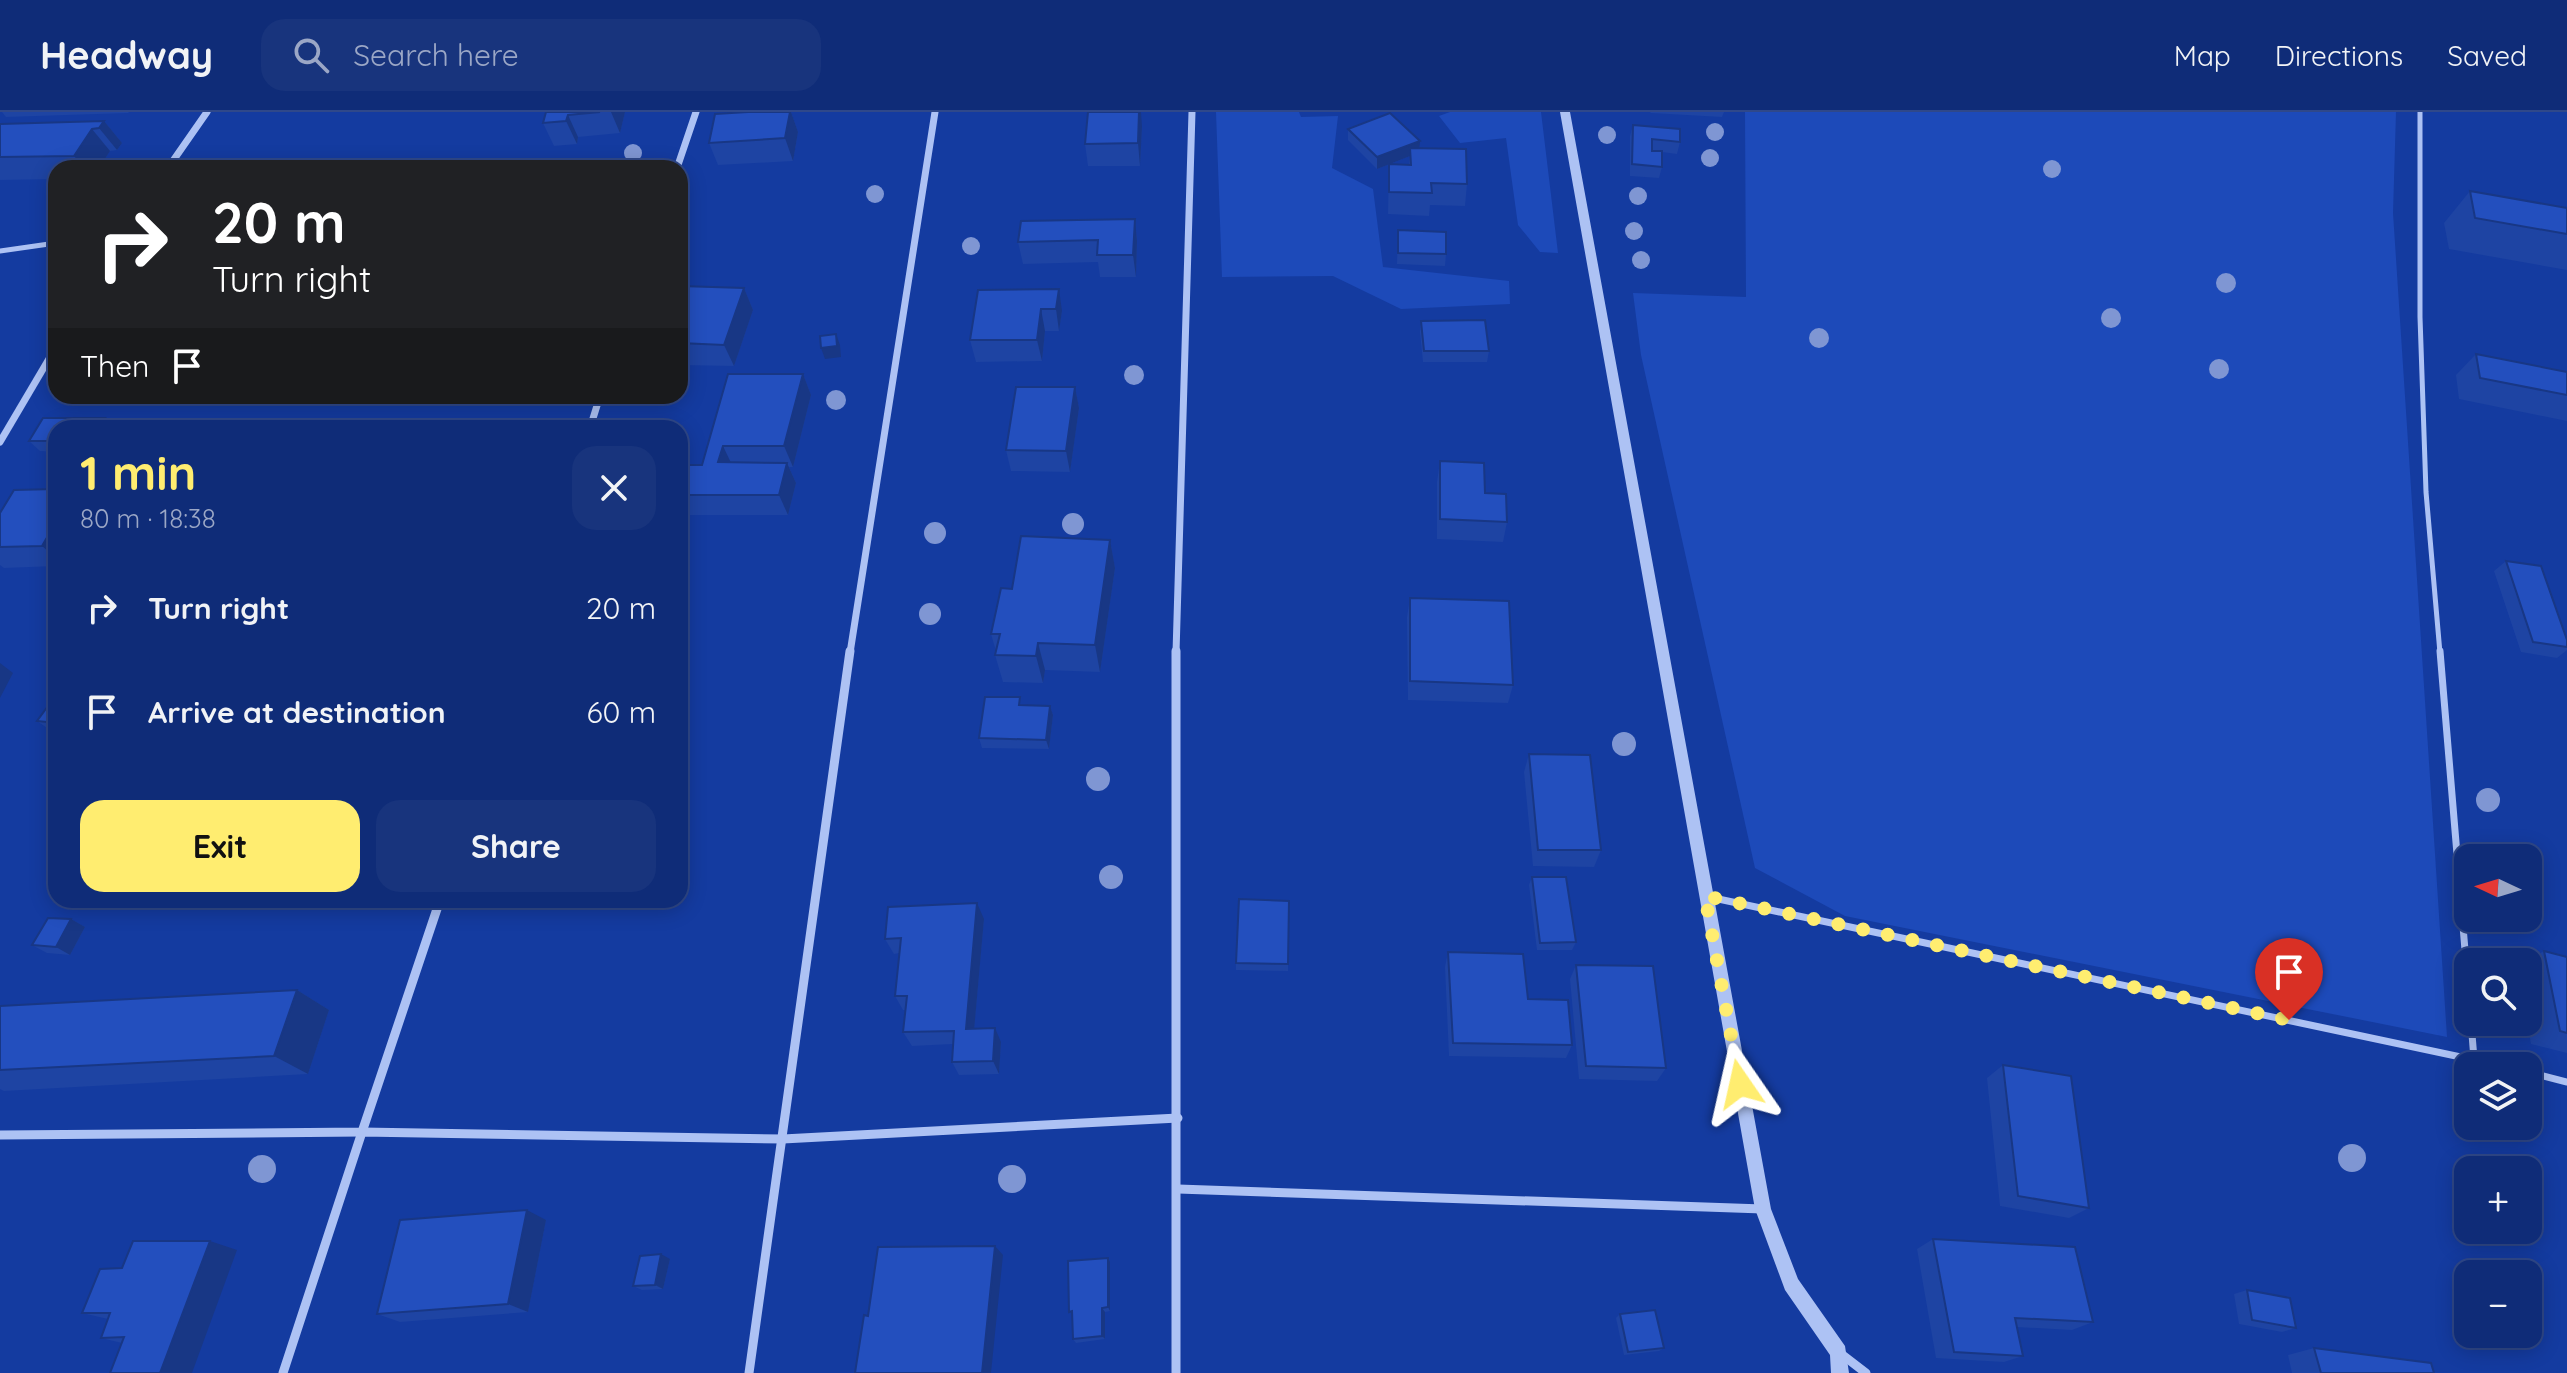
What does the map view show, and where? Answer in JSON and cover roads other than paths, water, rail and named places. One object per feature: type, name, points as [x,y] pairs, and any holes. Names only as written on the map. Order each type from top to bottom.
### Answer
[{"type":"street","points":[[174,160],[207,112]]},
{"type":"street","points":[[680,160],[696,112]]},
{"type":"street","points":[[749,1373],[859,590],[935,112]]},
{"type":"street","points":[[1176,1373],[1176,626],[1192,112]]},
{"type":"street","points":[[1565,112],[1763,1209],[1791,1284],[1839,1352],[1866,1373]]},
{"type":"street","points":[[0,442],[48,361]]},
{"type":"street","points":[[283,1373],[437,908]]},
{"type":"street","points":[[0,1135],[362,1132],[783,1139],[1178,1118]]},
{"type":"street","points":[[1178,1189],[1763,1209]]},
{"type":"street","points":[[1839,1352],[1840,1373]]},
{"type":"lane","points":[[2420,112],[2420,317],[2426,492],[2465,948]]},
{"type":"lane","points":[[0,251],[48,244]]},
{"type":"lane","points":[[1705,896],[2454,1055]]},
{"type":"lane","points":[[2542,1076],[2567,1082]]}]
